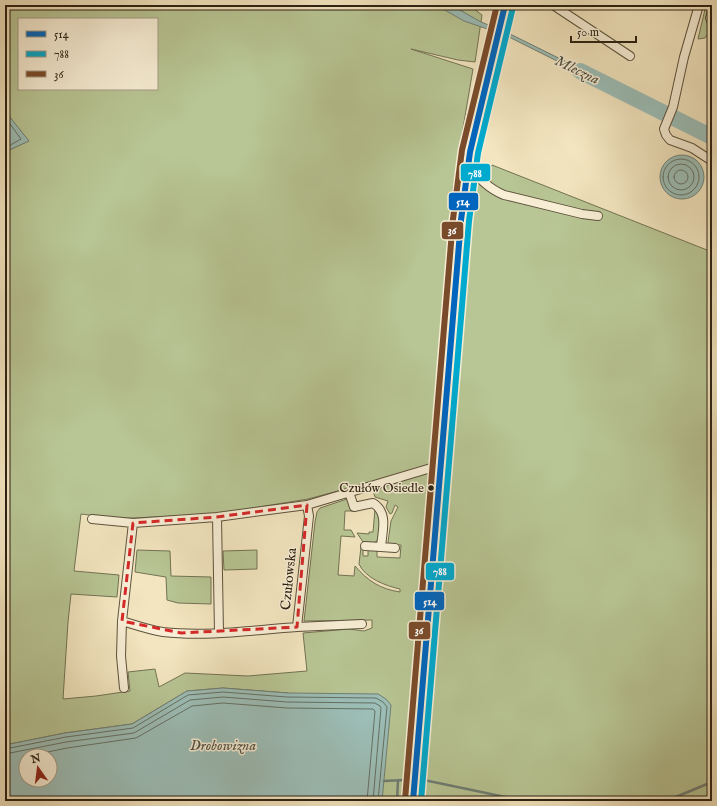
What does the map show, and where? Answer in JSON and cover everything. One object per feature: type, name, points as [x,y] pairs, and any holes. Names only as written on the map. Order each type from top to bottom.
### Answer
[{"type":"main road","points":[[413,801],[460,228],[474,132],[504,12]]},
{"type":"street","points":[[492,5],[504,12]]},
{"type":"street","points":[[554,5],[630,56]]},
{"type":"street","points":[[699,5],[684,58],[673,107],[664,129],[670,140],[692,148],[712,161]]},
{"type":"street","points":[[712,12],[710,18],[712,23]]},
{"type":"street","points":[[468,166],[483,182],[496,192],[582,214],[598,216]]},
{"type":"street","points":[[92,519],[133,523],[217,517],[307,505],[441,465]]},
{"type":"street","points":[[349,492],[354,507],[373,503],[382,513],[384,518],[381,547]]},
{"type":"street","name":"Czułowska","points":[[122,621],[162,632],[181,633],[219,633],[297,627],[308,516],[307,505]]},
{"type":"street","points":[[217,517],[219,633]]},
{"type":"street","points":[[124,688],[121,656],[122,621],[133,523]]},
{"type":"street","points":[[365,546],[395,548]]},
{"type":"street","points":[[297,627],[362,624]]},
{"type":"highlighted area","points":[[307,505],[297,627],[181,633],[122,621],[133,523],[217,517]]},
{"type":"green space","points":[[5,5],[469,5],[482,15],[475,62],[458,60],[411,49],[473,69],[451,199],[402,801],[382,801],[288,693],[223,688],[187,691],[132,724],[65,733],[5,745],[5,152],[28,141],[5,111]],"holes":[[[379,480],[381,488],[373,491],[375,497],[388,501],[386,507],[390,514],[392,513],[395,505],[398,507],[391,521],[388,542],[390,544],[401,545],[400,558],[377,557],[377,550],[368,550],[368,556],[363,556],[363,547],[361,547],[359,564],[362,569],[376,581],[400,589],[400,592],[386,589],[375,584],[355,566],[354,576],[338,575],[341,536],[355,537],[351,530],[344,530],[345,511],[352,511],[347,499],[320,508],[317,512],[304,621],[372,620],[372,628],[364,631],[349,629],[303,633],[307,671],[248,676],[185,673],[159,687],[155,669],[128,672],[130,691],[63,699],[71,594],[117,597],[119,575],[74,571],[81,514],[112,518],[216,514],[308,499]]]},
{"type":"green space","points":[[706,5],[711,5],[707,19],[709,32],[705,38],[698,39]]},
{"type":"green space","points":[[492,165],[712,252],[712,801],[423,801],[423,768],[472,184],[487,173]]},
{"type":"green space","points":[[375,509],[381,518],[379,539],[374,543],[363,542],[357,533],[369,534],[369,532],[373,532]]},
{"type":"green space","points":[[137,550],[170,551],[171,576],[211,577],[211,604],[178,603],[167,600],[166,577],[135,572]]},
{"type":"green space","points":[[257,550],[257,569],[224,570],[223,551]]},
{"type":"water","points":[[436,5],[451,5],[481,22],[506,32],[601,79],[599,82],[505,35],[464,21]]},
{"type":"water","points":[[5,111],[29,141],[5,152]]},
{"type":"water","points":[[682,155],[694,159],[700,165],[704,177],[700,189],[694,195],[682,199],[670,195],[664,189],[660,177],[664,165],[670,159]]},
{"type":"water","name":"Drobowizna","points":[[223,688],[288,693],[378,694],[386,699],[391,705],[382,801],[5,801],[5,745],[65,733],[132,724],[187,691]]},
{"type":"waterway","name":"Mleczna","points":[[580,71],[712,137]]},
{"type":"waterway","points":[[397,801],[398,780]]},
{"type":"waterway","points":[[384,781],[404,780]]},
{"type":"waterway","points":[[424,780],[524,801]]},
{"type":"waterway","points":[[666,801],[712,782]]},
{"type":"transit line","name":"36","points":[[405,800],[453,219],[462,150],[497,5]]},
{"type":"transit line","name":"514","points":[[413,801],[461,220],[470,152],[505,5]]},
{"type":"transit line","name":"788","points":[[421,801],[469,221],[478,153],[513,7]]},
{"type":"place","name":"Czułów Osiedle","points":[[431,488]]}]
